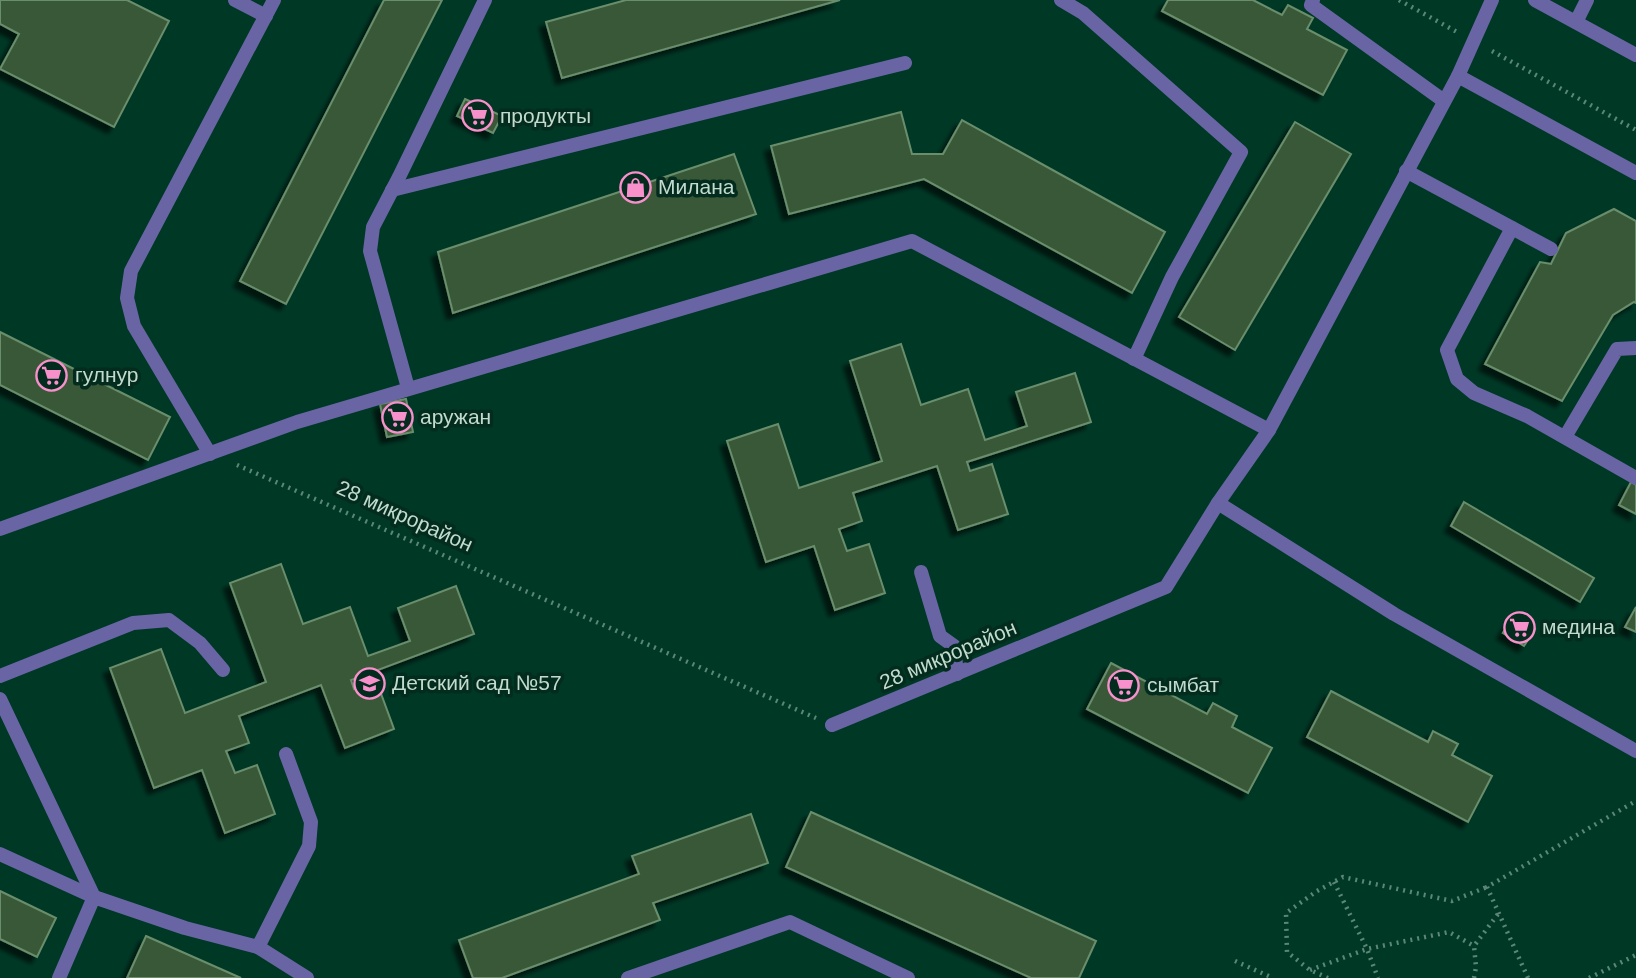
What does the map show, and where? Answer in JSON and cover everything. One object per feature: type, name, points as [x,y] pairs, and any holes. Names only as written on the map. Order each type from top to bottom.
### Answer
[{"type":"street","points":[[235,0],[266,16]]},
{"type":"street","points":[[210,454],[134,326],[127,298],[131,271],[274,0]]},
{"type":"street","points":[[408,388],[370,251],[373,227],[485,0]]},
{"type":"street","points":[[1061,0],[1083,13],[1241,152],[1172,277],[1134,359]]},
{"type":"street","points":[[1313,0],[1311,5],[1444,101]]},
{"type":"street","name":"28 микрорайон","points":[[832,726],[1166,587],[1218,503],[1269,430],[1458,76],[1492,0]]},
{"type":"street","points":[[1535,0],[1636,55]]},
{"type":"street","points":[[1576,22],[1587,0]]},
{"type":"street","points":[[392,190],[905,63]]},
{"type":"street","points":[[1458,76],[1636,173]]},
{"type":"street","points":[[1406,171],[1551,249]]},
{"type":"street","points":[[1512,228],[1447,350],[1457,379],[1474,393],[1527,416],[1636,478]]},
{"type":"street","points":[[0,529],[297,422],[912,241],[1269,430]]},
{"type":"street","points":[[1565,437],[1617,349],[1636,348]]},
{"type":"street","points":[[1218,503],[1394,614],[1636,751]]},
{"type":"street","points":[[921,572],[940,636],[954,646],[957,674]]},
{"type":"street","points":[[0,676],[133,623],[169,620],[200,643],[223,670]]},
{"type":"street","points":[[0,699],[94,897],[58,978]]},
{"type":"street","points":[[258,947],[309,846],[311,822],[286,754]]},
{"type":"street","points":[[0,854],[94,897],[186,928],[258,947],[307,978]]},
{"type":"street","points":[[628,978],[790,922],[908,978]]},
{"type":"path","points":[[1399,0],[1636,130]]},
{"type":"path","name":"28 микрорайон","points":[[210,454],[832,726]]},
{"type":"path","points":[[1328,978],[1310,970],[1287,952],[1286,914],[1334,882],[1343,877],[1452,901],[1487,887],[1636,801]]},
{"type":"path","points":[[1334,882],[1378,978]]},
{"type":"path","points":[[1487,887],[1528,978]]},
{"type":"path","points":[[1474,978],[1474,946],[1499,913]]},
{"type":"path","points":[[1310,970],[1367,949],[1449,932],[1474,946]]},
{"type":"path","points":[[1589,978],[1636,955]]},
{"type":"path","points":[[1235,961],[1273,978]]},
{"type":"building","points":[[0,0],[127,0],[169,21],[114,127],[0,69],[19,34],[0,24]]},
{"type":"building","points":[[384,0],[442,0],[286,304],[240,281]]},
{"type":"building","points":[[626,0],[840,0],[562,78],[546,22]]},
{"type":"building","points":[[1168,0],[1253,0],[1282,15],[1288,5],[1313,18],[1307,29],[1347,50],[1323,95],[1162,11]]},
{"type":"building","points":[[465,99],[502,116],[493,133],[457,116]]},
{"type":"building","points":[[901,112],[912,154],[943,154],[962,120],[1165,232],[1132,293],[924,179],[789,214],[771,146]]},
{"type":"building","points":[[1295,122],[1351,154],[1235,350],[1179,317]]},
{"type":"building","points":[[734,154],[756,214],[453,313],[438,252]]},
{"type":"building","points":[[1614,209],[1636,221],[1636,303],[1613,315],[1562,401],[1485,364],[1540,262],[1551,264],[1566,233]]},
{"type":"building","points":[[0,332],[170,417],[148,460],[0,385]]},
{"type":"building","points":[[901,344],[921,405],[968,389],[985,440],[1027,426],[1016,392],[1075,373],[1091,422],[967,462],[970,471],[992,464],[1008,514],[958,530],[937,466],[853,493],[862,521],[839,529],[847,551],[869,544],[885,593],[835,610],[814,546],[766,562],[727,441],[778,424],[799,488],[882,461],[850,361]]},
{"type":"building","points":[[406,399],[413,432],[387,437],[380,404]]},
{"type":"building","points":[[1631,482],[1636,485],[1636,514],[1619,505]]},
{"type":"building","points":[[1464,502],[1594,578],[1580,602],[1451,526]]},
{"type":"building","points":[[281,564],[303,624],[350,607],[368,656],[410,641],[398,608],[456,586],[474,634],[351,680],[354,689],[376,680],[394,729],[345,748],[321,685],[239,716],[249,743],[226,751],[235,773],[257,765],[275,814],[225,833],[202,770],[154,788],[110,668],[161,649],[185,713],[266,682],[230,583]]},
{"type":"building","points":[[1636,607],[1636,632],[1625,627]]},
{"type":"building","points":[[1514,615],[1535,629],[1524,646],[1503,633]]},
{"type":"building","points":[[1111,663],[1207,714],[1213,703],[1237,716],[1232,727],[1272,748],[1248,793],[1087,709]]},
{"type":"building","points":[[1331,691],[1428,742],[1433,731],[1458,744],[1452,755],[1492,776],[1468,822],[1307,737]]},
{"type":"building","points":[[811,812],[1096,941],[1079,978],[1031,978],[786,867]]},
{"type":"building","points":[[751,814],[768,863],[653,903],[660,920],[502,978],[473,978],[459,940],[639,874],[632,856]]},
{"type":"building","points":[[0,891],[56,918],[37,957],[0,939]]},
{"type":"building","points":[[146,936],[241,978],[127,978]]},
{"type":"place","name":"продукты","points":[[477,116]]},
{"type":"place","name":"Милана","points":[[635,187]]},
{"type":"place","name":"гулнур","points":[[52,375]]},
{"type":"place","name":"аружан","points":[[397,417]]},
{"type":"place","name":"медина","points":[[1519,627]]},
{"type":"place","name":"Детский сад №57","points":[[369,683]]},
{"type":"place","name":"сымбат","points":[[1124,685]]}]
